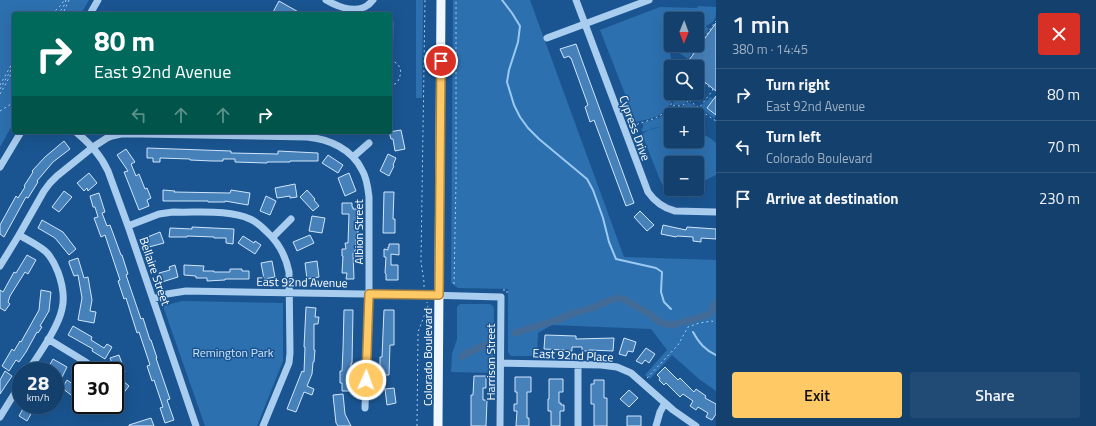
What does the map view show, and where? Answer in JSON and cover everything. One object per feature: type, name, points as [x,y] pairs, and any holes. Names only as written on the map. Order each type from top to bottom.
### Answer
[{"type":"main road","name":"Colorado Boulevard","points":[[438,426],[441,0]]},
{"type":"street","points":[[91,12],[98,0]]},
{"type":"street","points":[[326,0],[340,8],[359,9],[367,6],[373,0]]},
{"type":"street","name":"Cypress Drive","points":[[576,0],[648,192],[655,201],[670,210],[716,212]]},
{"type":"street","points":[[547,38],[649,0]]},
{"type":"street","points":[[0,167],[20,134]]},
{"type":"street","name":"Bellaire Street","points":[[78,134],[102,159],[108,171],[196,426]]},
{"type":"street","points":[[0,266],[50,183],[92,147],[112,136],[121,134],[307,137],[329,141],[342,148],[353,157],[369,143]]},
{"type":"street","name":"Albion Street","points":[[353,157],[362,170],[368,189],[369,198],[369,294],[365,408]]},
{"type":"street","points":[[128,226],[165,213],[224,213],[238,215],[251,220],[273,237],[287,261],[289,272],[290,353],[289,362],[263,426]]},
{"type":"street","points":[[273,237],[291,220]]},
{"type":"street","points":[[19,235],[46,252],[53,260],[60,277],[63,294],[62,308],[59,318],[34,362]]},
{"type":"street","name":"East 92nd Avenue","points":[[153,299],[167,294],[186,291],[501,297]]},
{"type":"street","name":"Harrison Street","points":[[500,426],[501,297]]},
{"type":"street","points":[[48,339],[86,362]]},
{"type":"street","name":"East 92nd Place","points":[[501,363],[609,366],[624,370],[631,373],[665,403],[696,426]]},
{"type":"street","points":[[578,365],[578,426]]},
{"type":"street","points":[[0,417],[12,398]]},
{"type":"street","points":[[656,426],[660,412],[665,403]]},
{"type":"path","points":[[55,12],[64,0]]},
{"type":"path","points":[[59,12],[68,0]]},
{"type":"path","points":[[63,12],[68,0]]},
{"type":"path","points":[[424,286],[421,262],[425,0]]},
{"type":"path","points":[[454,284],[456,182],[456,0]]},
{"type":"path","points":[[689,60],[716,21]]},
{"type":"path","points":[[392,61],[399,66],[401,73],[397,83],[392,86]]},
{"type":"path","points":[[0,85],[12,64]]},
{"type":"path","points":[[0,89],[12,68]]},
{"type":"path","points":[[0,94],[12,73]]},
{"type":"path","points":[[672,104],[682,106],[689,100],[699,108],[713,90],[704,83]]},
{"type":"path","points":[[632,126],[662,116],[668,111],[673,100]]},
{"type":"path","points":[[0,111],[12,103]]},
{"type":"path","points":[[704,113],[716,121]]},
{"type":"path","points":[[417,426],[418,332],[428,306]]},
{"type":"path","points":[[646,378],[678,345],[688,327],[699,323],[712,321],[716,323]]},
{"type":"green space","points":[[0,0],[89,0],[82,12],[12,12],[12,126],[0,147]]},
{"type":"green space","points":[[416,0],[423,0],[422,98],[416,98]]},
{"type":"green space","points":[[453,0],[530,0],[624,257],[716,260],[716,391],[699,379],[672,355],[650,379],[645,375],[667,350],[651,329],[552,325],[538,333],[537,356],[511,356],[508,352],[508,289],[458,288],[451,283]]},
{"type":"green space","points":[[660,7],[716,7],[714,21],[706,26],[709,29],[704,36],[704,12],[664,12],[664,52],[670,52],[672,60],[664,60],[664,100],[671,100],[667,108],[664,108],[664,112],[655,117],[636,122],[600,30]]},
{"type":"green space","points":[[392,22],[394,22],[393,49]]},
{"type":"green space","points":[[678,52],[693,52],[688,59]]},
{"type":"green space","points":[[710,97],[714,99],[707,108],[716,115],[714,118],[704,111],[704,108],[700,108],[706,100],[707,101]]},
{"type":"green space","points":[[674,100],[688,100],[681,105],[673,104]]},
{"type":"green space","points":[[688,102],[697,107],[671,108],[672,106],[681,107]]},
{"type":"green space","points":[[663,115],[664,126],[643,132],[641,129],[643,128],[643,123]]},
{"type":"green space","points":[[664,126],[664,148],[704,148],[704,135],[710,138],[716,143],[716,175],[704,181],[704,156],[664,156],[664,188],[642,134],[649,130]]},
{"type":"green space","name":"Remington Park","points":[[182,301],[283,303],[283,361],[257,426],[205,426],[163,306]]},
{"type":"green space","points":[[460,304],[490,304],[493,306],[493,373],[451,372],[452,354],[457,339],[457,307]]},
{"type":"building","points":[[279,1],[298,12],[273,12]]},
{"type":"building","points":[[716,23],[716,91],[704,82],[704,60],[689,60],[695,52],[704,52],[704,40]]},
{"type":"building","points":[[576,44],[634,203],[626,206],[594,120],[590,122],[585,107],[588,105],[571,58],[569,56],[564,58],[560,49]]},
{"type":"building","points":[[716,96],[716,115],[707,108]]},
{"type":"building","points":[[401,130],[405,149],[395,151],[393,139],[391,139],[390,134],[392,134],[392,132]]},
{"type":"building","points":[[64,141],[70,149],[53,162],[37,181],[38,182],[28,198],[26,197],[4,237],[0,234],[0,225],[16,196],[18,198],[33,172],[32,171],[45,157]]},
{"type":"building","points":[[147,148],[231,151],[231,153],[278,154],[278,151],[318,153],[318,161],[267,163],[235,162],[235,159],[212,161],[160,158],[160,162],[153,162],[153,158],[147,158]]},
{"type":"building","points":[[126,149],[135,162],[131,164],[136,176],[139,174],[145,189],[147,188],[151,198],[147,200],[149,206],[139,210],[124,172],[128,171],[117,155]]},
{"type":"building","points":[[388,154],[396,158],[389,176],[380,171]]},
{"type":"building","points":[[328,155],[343,165],[338,173],[322,163]]},
{"type":"building","points":[[89,173],[97,183],[88,191],[87,188],[84,191],[77,183]]},
{"type":"building","points":[[349,173],[356,191],[345,196],[338,178]]},
{"type":"building","points":[[295,184],[297,197],[290,198],[290,196],[277,198],[275,188]]},
{"type":"building","points":[[163,190],[175,191],[174,192],[230,193],[231,190],[250,193],[248,205],[225,201],[163,201]]},
{"type":"building","points":[[307,190],[319,206],[313,211],[300,197]]},
{"type":"building","points":[[64,191],[72,197],[59,212],[52,207]]},
{"type":"building","points":[[384,192],[394,192],[393,219],[395,219],[395,233],[383,233]]},
{"type":"building","points":[[99,193],[105,212],[102,213],[107,226],[110,225],[122,255],[128,274],[126,275],[141,319],[143,318],[151,340],[170,399],[167,400],[174,420],[165,423],[160,408],[163,407],[154,380],[152,381],[147,366],[150,365],[139,332],[137,333],[126,298],[124,299],[118,281],[120,280],[105,235],[101,237],[94,218],[98,217],[90,196]]},
{"type":"building","points":[[266,196],[276,201],[270,215],[260,211]]},
{"type":"building","points":[[342,203],[352,203],[353,209],[357,209],[356,221],[358,221],[358,239],[356,239],[355,253],[353,253],[354,279],[346,279],[347,273],[342,273],[342,249],[346,249],[345,243],[348,243],[349,214],[342,214]]},
{"type":"building","points":[[640,211],[654,225],[647,231],[634,217]]},
{"type":"building","points":[[312,216],[325,218],[322,233],[309,231]]},
{"type":"building","points":[[42,220],[63,232],[76,249],[69,255],[55,238],[38,228]]},
{"type":"building","points":[[663,225],[686,230],[687,227],[716,229],[716,239],[701,238],[701,242],[693,241],[693,237],[676,237],[661,234]]},
{"type":"building","points":[[192,227],[234,229],[233,244],[226,243],[226,238],[187,236],[169,237],[170,228],[192,229]]},
{"type":"building","points":[[160,232],[164,243],[149,247],[145,238]]},
{"type":"building","points":[[310,235],[314,243],[297,251],[293,242]]},
{"type":"building","points":[[243,236],[254,243],[255,241],[261,245],[255,254],[238,243]]},
{"type":"building","points":[[389,244],[399,244],[399,255],[391,254],[391,265],[398,265],[398,280],[386,280],[386,257],[384,257],[384,249],[388,250]]},
{"type":"building","points":[[27,255],[36,260],[28,274],[25,272],[10,296],[8,302],[10,304],[5,311],[0,308],[0,290],[3,292],[14,272],[16,273]]},
{"type":"building","points":[[78,258],[84,278],[88,277],[92,300],[90,311],[96,312],[94,323],[78,320],[82,298],[78,275],[74,276],[69,261]]},
{"type":"building","points":[[272,261],[275,277],[264,279],[261,263]]},
{"type":"building","points":[[317,261],[319,277],[307,279],[305,263]]},
{"type":"building","points":[[175,265],[178,277],[162,282],[159,273],[170,270],[169,267]]},
{"type":"building","points":[[184,265],[204,266],[203,271],[214,272],[230,272],[230,269],[242,269],[242,271],[249,271],[249,279],[207,281],[207,278],[196,278],[196,276],[184,275]]},
{"type":"building","points":[[41,290],[51,292],[49,311],[40,326],[42,327],[38,333],[37,332],[19,362],[16,360],[15,362],[12,362],[12,366],[9,371],[2,366],[12,349],[14,351],[20,341],[21,342],[39,310]]},
{"type":"building","points":[[306,307],[316,308],[315,317],[319,317],[318,324],[314,324],[314,362],[312,374],[307,386],[314,389],[312,395],[304,392],[296,412],[287,409],[302,371],[304,372]]},
{"type":"building","points":[[344,310],[353,310],[350,391],[342,391],[342,383],[340,383],[340,371],[342,371]]},
{"type":"building","points":[[384,310],[394,310],[394,345],[390,345],[389,375],[380,375]]},
{"type":"building","points":[[73,326],[92,337],[91,340],[104,348],[107,344],[112,347],[105,359],[92,351],[93,349],[68,335]]},
{"type":"building","points":[[545,335],[576,336],[576,339],[614,338],[613,351],[582,351],[582,347],[572,347],[572,351],[544,349]]},
{"type":"building","points":[[624,338],[636,342],[633,352],[628,351],[626,356],[619,354]]},
{"type":"building","points":[[646,348],[655,354],[649,363],[645,360],[642,364],[636,361]]},
{"type":"building","points":[[119,355],[121,362],[112,362],[110,358]]},
{"type":"building","points":[[53,359],[58,362],[51,362]]},
{"type":"building","points":[[64,365],[67,367],[64,373]]},
{"type":"building","points":[[665,367],[678,380],[680,378],[694,392],[696,389],[706,396],[705,398],[716,404],[716,414],[712,420],[706,417],[708,413],[698,407],[696,410],[690,406],[693,401],[683,394],[680,397],[666,383],[664,385],[659,380],[660,378],[657,375]]},
{"type":"building","points":[[5,371],[12,376],[0,394],[0,380]]},
{"type":"building","points":[[474,376],[486,376],[486,388],[483,388],[483,400],[487,400],[486,426],[471,426],[471,395],[473,395]]},
{"type":"building","points":[[515,377],[531,377],[531,392],[527,392],[527,418],[529,418],[529,426],[516,426],[517,411],[514,411],[514,404],[517,404],[517,392],[515,392]]},
{"type":"building","points":[[549,379],[563,379],[563,392],[559,392],[559,403],[564,405],[564,411],[560,411],[560,426],[551,426],[551,411],[548,411]]},
{"type":"building","points":[[67,380],[72,384],[71,395],[64,390],[64,385]]},
{"type":"building","points":[[594,380],[604,380],[604,398],[607,398],[607,426],[594,426],[594,404],[591,404],[591,384],[594,384]]},
{"type":"building","points":[[124,382],[129,386],[124,392]]},
{"type":"building","points":[[394,388],[396,403],[387,405],[385,389]]},
{"type":"building","points":[[629,390],[638,398],[629,407],[620,399]]},
{"type":"building","points":[[343,394],[345,414],[351,426],[338,426],[336,423],[333,395]]},
{"type":"building","points":[[20,414],[31,414],[27,421],[19,416]]},
{"type":"building","points":[[627,416],[641,416],[641,426],[627,426]]},
{"type":"building","points":[[151,418],[154,426],[129,426],[129,425]]},
{"type":"waterway","points":[[502,0],[520,26],[518,42],[509,70],[507,82],[514,105],[520,117],[539,139],[587,179],[593,190],[603,218],[609,242],[616,259],[656,268],[662,272],[661,292],[664,302],[671,309]]},
{"type":"waterway","points":[[515,333],[560,319],[618,298],[625,300],[651,315],[658,321],[671,325],[707,315],[711,312],[716,302]]},
{"type":"waterway","points":[[693,332],[703,346],[716,355]]},
{"type":"waterway","points":[[462,357],[465,354],[490,343]]},
{"type":"route","points":[[366,380],[369,294],[439,295],[441,61]]}]
